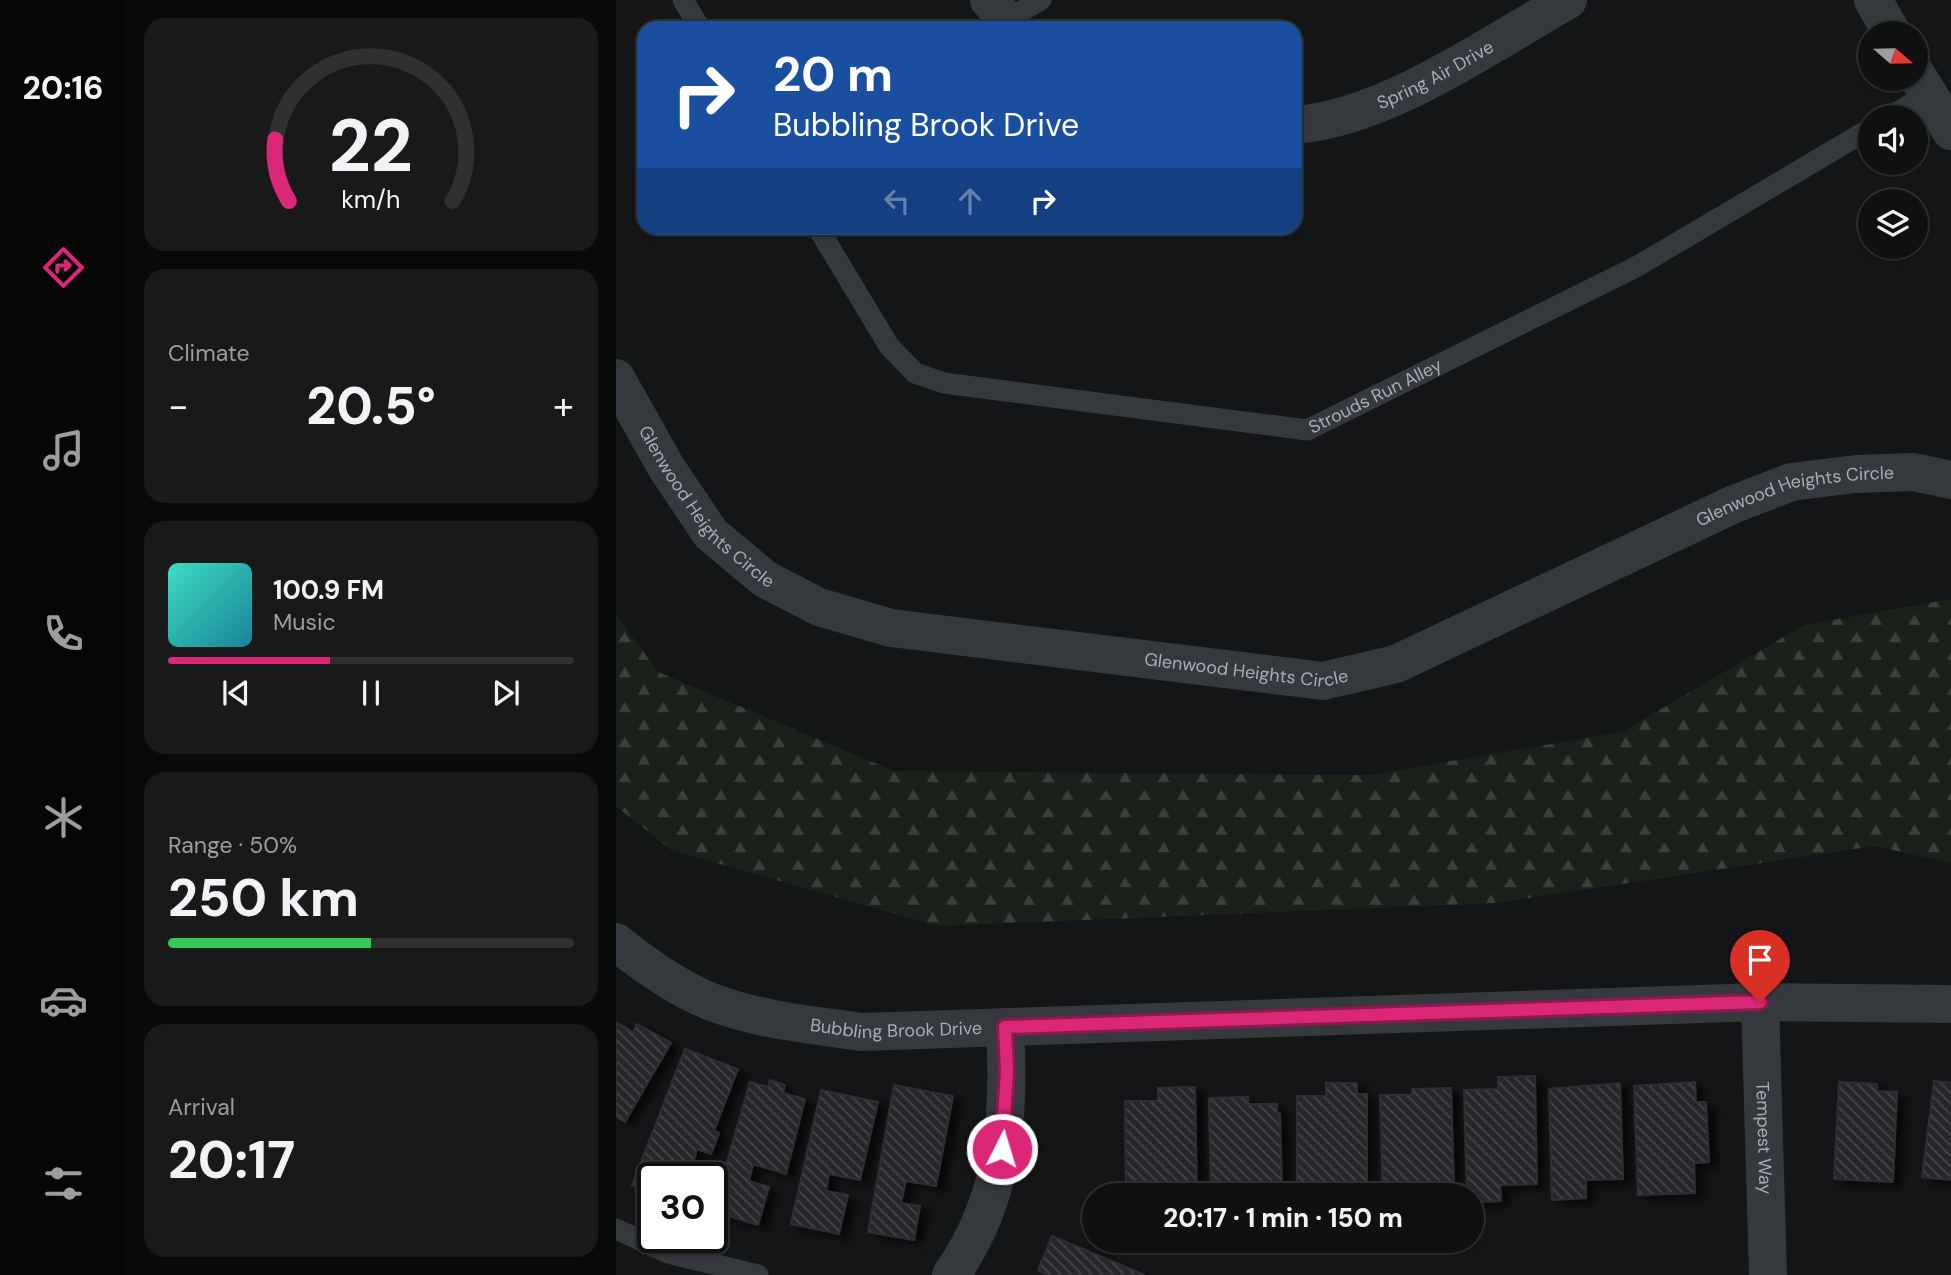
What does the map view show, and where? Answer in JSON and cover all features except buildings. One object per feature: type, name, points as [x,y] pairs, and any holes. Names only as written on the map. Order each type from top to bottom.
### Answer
[{"type":"street","name":"Spring Air Drive","points":[[1302,124],[1318,123],[1369,108],[1451,67],[1568,0]]},
{"type":"street","points":[[1873,0],[1885,21]]},
{"type":"street","points":[[1926,91],[1951,131]]},
{"type":"street","name":"Glenwood Heights Circle","points":[[616,379],[666,467],[711,534],[765,579],[819,607],[891,628],[1323,681],[1396,664],[1732,505],[1791,482],[1856,474],[1913,472],[1951,480]]},
{"type":"street","name":"Bubbling Brook Drive","points":[[616,942],[671,981],[708,1000],[769,1019],[861,1032],[1760,1002],[1951,1004]]},
{"type":"street","name":"Tempest Way","points":[[1760,1002],[1768,1275]]},
{"type":"street","points":[[951,1275],[988,1209],[1000,1169],[1007,1071],[1005,1027]]},
{"type":"lane","points":[[683,0],[695,21]]},
{"type":"lane","points":[[1003,16],[1041,0]]},
{"type":"lane","points":[[1901,105],[1915,91]]},
{"type":"lane","name":"Strouds Run Alley","points":[[822,235],[889,346],[915,373],[944,383],[1307,430],[1636,267],[1858,136]]},
{"type":"lane","points":[[616,1229],[668,1253],[758,1275]]},
{"type":"green space","points":[[1951,599],[1951,863],[1875,846],[1495,903],[938,926],[671,850],[616,806],[616,614],[658,672],[894,771],[1369,775],[1622,732],[1804,625]]},
{"type":"route","points":[[1002,1149],[1007,1071],[1005,1027],[1760,1002]]}]
